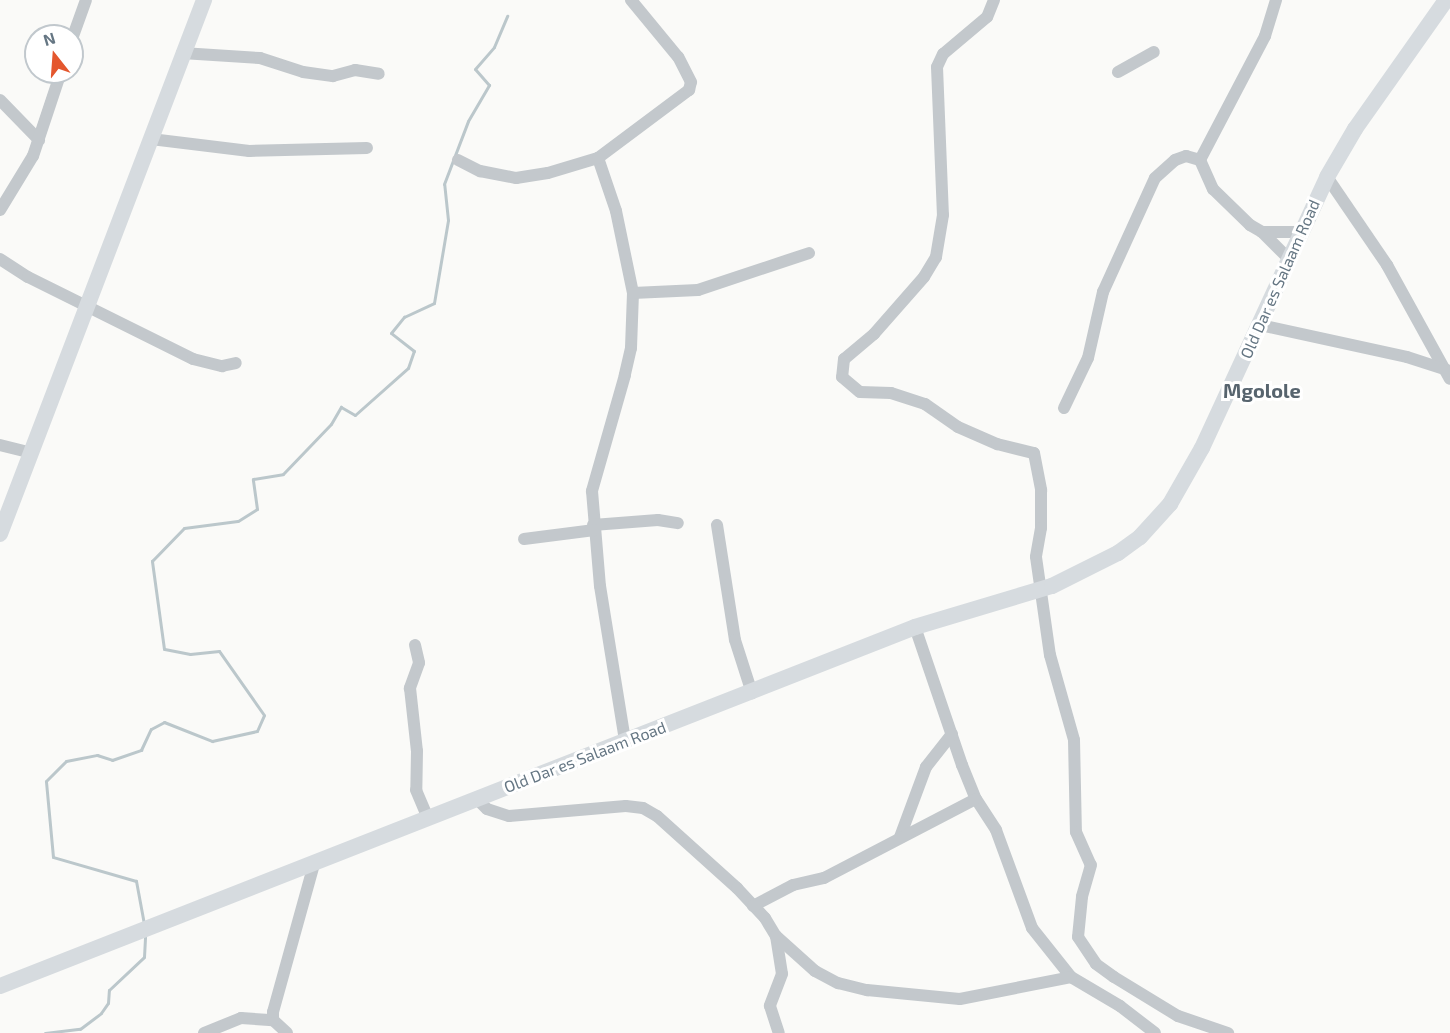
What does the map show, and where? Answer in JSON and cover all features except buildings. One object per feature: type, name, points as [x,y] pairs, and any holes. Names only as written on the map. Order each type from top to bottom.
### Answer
[{"type":"street","points":[[77,24],[86,0]]},
{"type":"street","points":[[0,534],[204,0]]},
{"type":"street","points":[[458,160],[480,171],[516,178],[598,158],[689,90],[691,82],[678,57],[631,0]]},
{"type":"street","points":[[994,0],[987,17],[943,54],[937,67],[943,215],[936,257],[874,334],[844,359],[842,377],[860,392],[891,393],[914,400],[978,435],[1034,453],[1041,490],[1041,528],[1036,557],[1050,655],[1074,740],[1076,832],[1091,865],[1082,897],[1078,937],[1096,964],[1114,977],[1178,1016],[1228,1033]]},
{"type":"street","points":[[1200,160],[1265,36],[1276,0]]},
{"type":"street","name":"Old Dar es Salaam Road","points":[[0,986],[626,740],[753,693],[915,627],[1052,586],[1118,553],[1140,537],[1170,504],[1203,448],[1327,177],[1355,129],[1446,0]]},
{"type":"street","points":[[1118,72],[1154,52]]},
{"type":"street","points":[[182,53],[261,57],[303,72],[333,76],[355,70],[379,74]]},
{"type":"street","points":[[0,210],[22,178],[39,140],[57,84]]},
{"type":"street","points":[[0,100],[39,140]]},
{"type":"street","points":[[151,139],[249,152],[367,148]]},
{"type":"street","points":[[1064,408],[1088,358],[1103,292],[1155,178],[1175,160],[1186,156],[1200,160],[1219,195],[1236,214],[1262,232],[1289,259]]},
{"type":"street","points":[[598,158],[616,212],[633,293],[631,348],[616,412],[595,475],[593,528],[626,740]]},
{"type":"street","points":[[1327,177],[1387,265],[1449,373]]},
{"type":"street","points":[[1262,232],[1300,232]]},
{"type":"street","points":[[633,293],[698,290],[808,253]]},
{"type":"street","points":[[0,259],[193,359],[222,366],[236,363]]},
{"type":"street","points":[[1260,325],[1407,357],[1449,373]]},
{"type":"street","points":[[0,445],[31,453]]},
{"type":"street","points":[[524,538],[658,520],[678,523]]},
{"type":"street","points":[[717,525],[735,640],[753,693]]},
{"type":"street","points":[[915,627],[976,799],[996,830],[1032,928],[1071,977],[1120,1006],[1155,1033]]},
{"type":"street","points":[[415,645],[418,663],[410,688],[417,751],[416,790],[428,818]]},
{"type":"street","points":[[900,837],[926,767],[952,734]]},
{"type":"street","points":[[477,799],[487,809],[509,816],[626,806],[643,808],[657,816],[753,906],[776,936],[815,971],[838,983],[867,990],[960,999],[1071,977]]},
{"type":"street","points":[[753,906],[793,885],[824,878],[976,799]]},
{"type":"street","points":[[273,1020],[314,864]]},
{"type":"street","points":[[776,936],[782,974],[770,1006],[778,1033]]},
{"type":"street","points":[[204,1033],[241,1018],[273,1020],[287,1033]]},
{"type":"waterway","points":[[144,924],[136,881],[53,857],[46,781],[66,761],[97,755],[112,760],[141,750],[151,729],[164,722],[212,741],[257,731],[264,715],[219,651],[190,654],[164,649],[152,561],[184,528],[238,521],[257,509],[253,479],[283,474],[331,424],[341,407],[355,415],[408,368],[414,351],[391,333],[404,317],[434,303],[448,220],[444,184],[468,121],[489,85],[475,69],[494,47],[507,16]]},
{"type":"waterway","points":[[45,1033],[80,1029],[101,1013],[108,1003],[109,990],[144,957],[145,936]]},
{"type":"district","name":"Mgolole","points":[[1262,390]]}]
